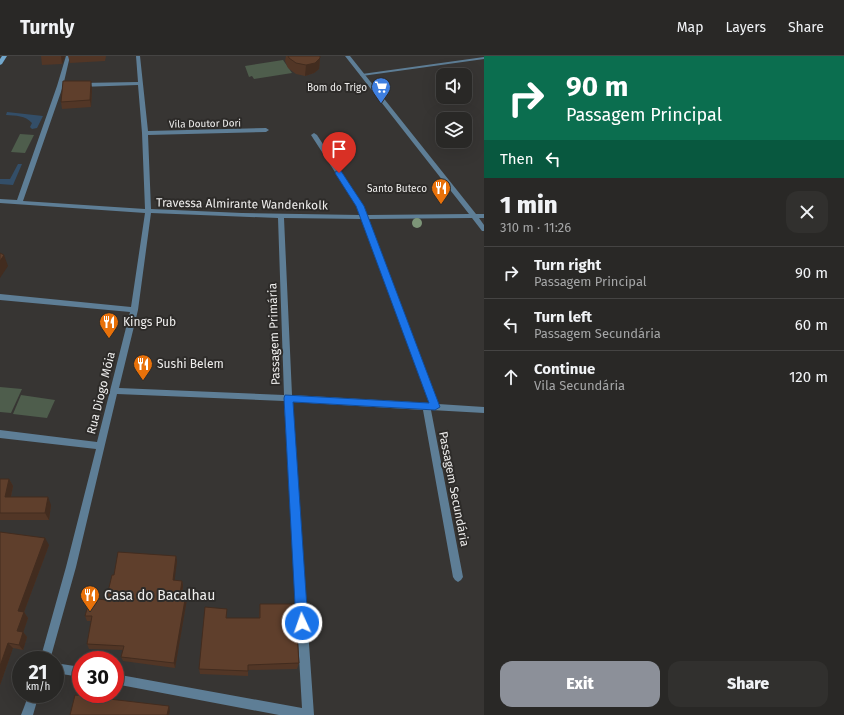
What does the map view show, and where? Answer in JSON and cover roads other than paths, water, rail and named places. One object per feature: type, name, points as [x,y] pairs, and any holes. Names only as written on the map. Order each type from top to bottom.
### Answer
[{"type":"main road","points":[[0,62],[5,56]]},
{"type":"street","points":[[19,203],[60,86],[68,56]]},
{"type":"street","name":"Rua Diogo Móia","points":[[48,651],[102,446],[134,310],[148,212],[145,133],[138,56]]},
{"type":"street","points":[[347,56],[484,229]]},
{"type":"street","points":[[77,85],[140,83]]},
{"type":"street","points":[[60,86],[69,85]]},
{"type":"street","name":"Vila Doutor Dori","points":[[145,133],[266,130]]},
{"type":"street","name":"Passagem Secundária","points":[[314,135],[355,197],[412,341],[431,406],[458,577]]},
{"type":"street","name":"Travessa Almirante Wandenkolk","points":[[0,201],[148,212],[363,217],[484,216]]},
{"type":"street","name":"Passagem Primária","points":[[281,216],[288,398],[308,715]]},
{"type":"street","points":[[0,297],[134,310]]},
{"type":"street","points":[[115,391],[288,398],[484,410]]},
{"type":"street","points":[[0,434],[102,446]]},
{"type":"street","points":[[124,681],[308,715]]},
{"type":"street","points":[[27,715],[31,703]]},
{"type":"lane","points":[[362,75],[484,58]]},
{"type":"water","points":[[7,112],[43,116],[37,128],[32,129],[30,127],[32,123],[29,120],[20,116],[6,115]]},
{"type":"water","points":[[18,164],[22,164],[13,185],[0,184],[0,179],[10,179]]},
{"type":"place","name":"Bom do Trigo","points":[[381,104]]},
{"type":"place","name":"Santo Buteco","points":[[441,205]]},
{"type":"place","name":"Kings Pub","points":[[109,339]]},
{"type":"place","name":"Sushi Belem","points":[[143,381]]},
{"type":"place","name":"Casa do Bacalhau","points":[[90,612]]}]
